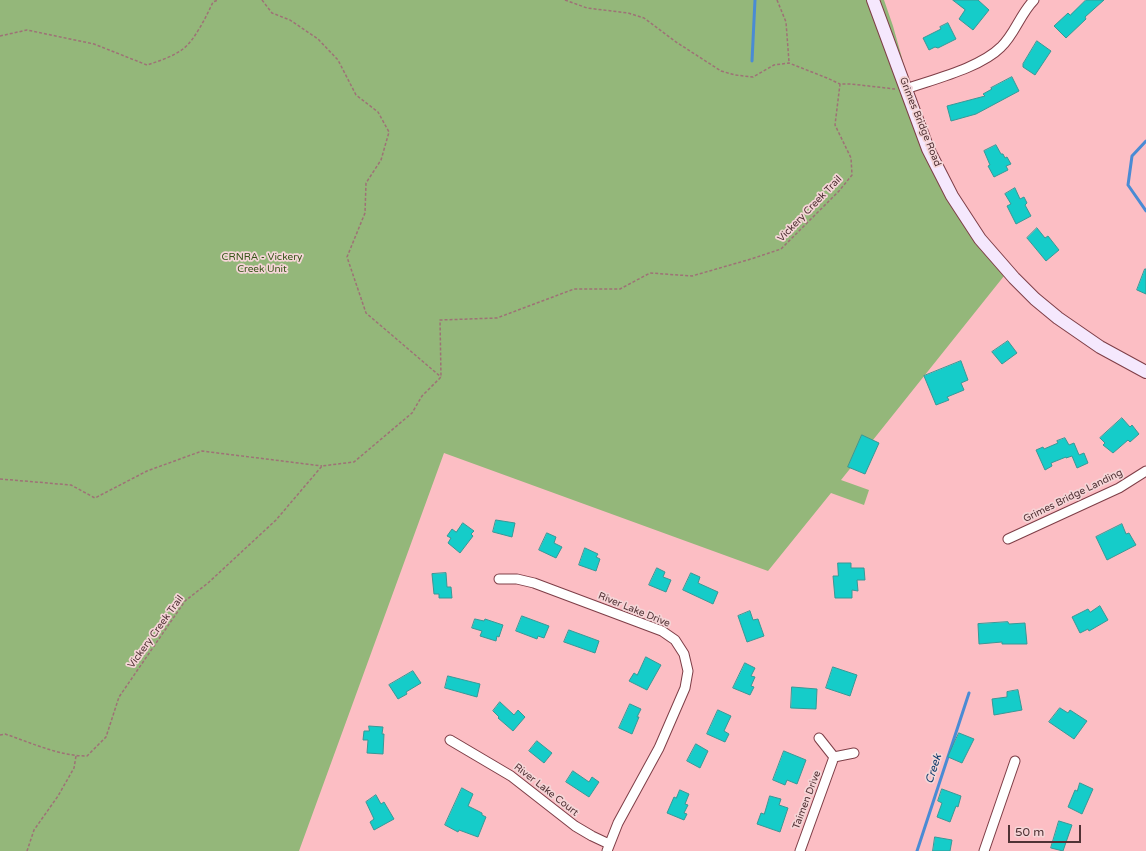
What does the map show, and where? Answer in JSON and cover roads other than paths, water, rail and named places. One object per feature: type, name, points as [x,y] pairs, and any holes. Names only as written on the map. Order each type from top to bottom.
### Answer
[{"type":"street","name":"Grimes Bridge Road","points":[[873,0],[928,149],[952,196],[980,239],[1014,278],[1035,299],[1058,318],[1100,348],[1146,372]]},
{"type":"street","points":[[906,89],[974,65],[990,56],[1008,40],[1029,1]]},
{"type":"street","name":"Grimes Bridge Landing","points":[[1008,539],[1119,488],[1146,471]]},
{"type":"street","name":"River Lake Drive","points":[[499,579],[517,579],[534,583],[662,631],[675,640],[684,654],[688,671],[685,688],[659,748],[618,823],[608,848]]},
{"type":"street","points":[[819,738],[834,757],[854,753]]},
{"type":"street","name":"River Lake Court","points":[[450,740],[511,776],[574,826],[608,848]]},
{"type":"street","name":"Taimen Drive","points":[[800,851],[834,757]]},
{"type":"street","points":[[984,851],[1015,762]]},
{"type":"waterway","points":[[752,61],[755,0]]},
{"type":"waterway","points":[[1146,141],[1132,156],[1128,185],[1146,211]]},
{"type":"waterway","name":"Creek","points":[[917,851],[969,693]]},
{"type":"park label","name":"CRNRA - Vickery Creek Unit","points":[[262,262]]}]
